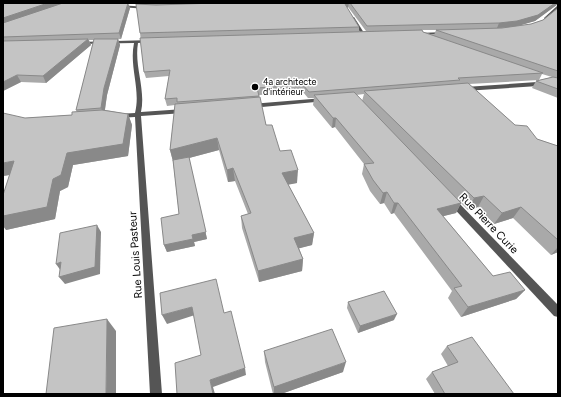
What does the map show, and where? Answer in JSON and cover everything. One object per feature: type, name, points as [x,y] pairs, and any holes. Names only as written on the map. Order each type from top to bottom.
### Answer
[{"type":"street","points":[[112,5],[150,8]]},
{"type":"street","points":[[542,22],[558,7]]},
{"type":"street","points":[[352,15],[364,35]]},
{"type":"street","points":[[412,34],[450,33]]},
{"type":"street","points":[[419,34],[434,39]]},
{"type":"street","points":[[356,35],[372,35]]},
{"type":"street","points":[[73,43],[154,41]]},
{"type":"street","name":"Rue Louis Pasteur","points":[[136,42],[133,56],[140,85],[141,107],[138,114],[156,394]]},
{"type":"street","points":[[461,90],[538,84],[549,80],[542,77]]},
{"type":"street","points":[[246,106],[331,100]]},
{"type":"street","points":[[108,117],[192,110]]},
{"type":"street","name":"Rue Pierre Curie","points":[[448,196],[558,312]]},
{"type":"building","points":[[3,3],[48,3],[3,18]]},
{"type":"building","points":[[63,3],[128,3],[119,33],[3,37],[3,23]]},
{"type":"building","points":[[216,3],[347,3],[345,4],[359,27],[140,33],[136,4],[156,5]]},
{"type":"building","points":[[350,3],[555,3],[538,15],[517,21],[499,23],[367,26]]},
{"type":"building","points":[[558,8],[558,71],[436,30],[502,28],[531,24],[543,20]]},
{"type":"building","points":[[422,30],[423,32],[543,73],[458,78],[460,80],[309,92],[303,85],[257,88],[259,96],[177,102],[177,98],[165,99],[170,70],[144,72],[140,38]]},
{"type":"building","points":[[88,39],[43,76],[17,75],[3,82],[3,41]]},
{"type":"building","points":[[94,39],[118,39],[104,88],[101,108],[76,110]]},
{"type":"building","points":[[553,77],[558,78],[558,89],[536,81]]},
{"type":"building","points":[[468,83],[515,125],[527,126],[537,139],[558,146],[558,240],[521,207],[502,213],[484,196],[474,198],[364,91]]},
{"type":"building","points":[[354,92],[461,203],[437,209],[493,276],[510,272],[525,290],[468,307],[454,288],[462,286],[398,203],[394,203],[387,192],[383,193],[373,180],[364,164],[374,163],[336,118],[333,118],[314,95]]},
{"type":"building","points":[[260,97],[266,125],[272,125],[280,151],[291,150],[298,170],[282,173],[314,233],[294,238],[303,259],[258,271],[241,216],[251,213],[233,168],[227,170],[217,138],[170,150],[175,104]]},
{"type":"building","points":[[102,110],[128,114],[123,144],[67,153],[61,175],[53,179],[47,207],[3,216],[3,195],[14,161],[3,163],[3,113],[25,118],[72,115],[72,112]]},
{"type":"building","points":[[189,157],[206,232],[192,235],[193,239],[164,245],[161,218],[179,214],[173,160]]},
{"type":"building","points":[[97,225],[95,267],[59,277],[61,262],[56,264],[60,233]]},
{"type":"building","points":[[216,279],[224,313],[231,311],[245,368],[210,380],[213,394],[177,394],[175,363],[201,355],[192,307],[162,315],[160,293]]},
{"type":"building","points":[[384,291],[397,314],[360,326],[348,302]]},
{"type":"building","points":[[107,319],[106,394],[46,394],[54,328]]},
{"type":"building","points":[[332,329],[346,362],[274,387],[264,351]]},
{"type":"building","points":[[472,337],[514,394],[445,394],[432,372],[458,362],[447,346]]},
{"type":"place","name":"4a architecte d'intérieur","points":[[255,87]]}]
